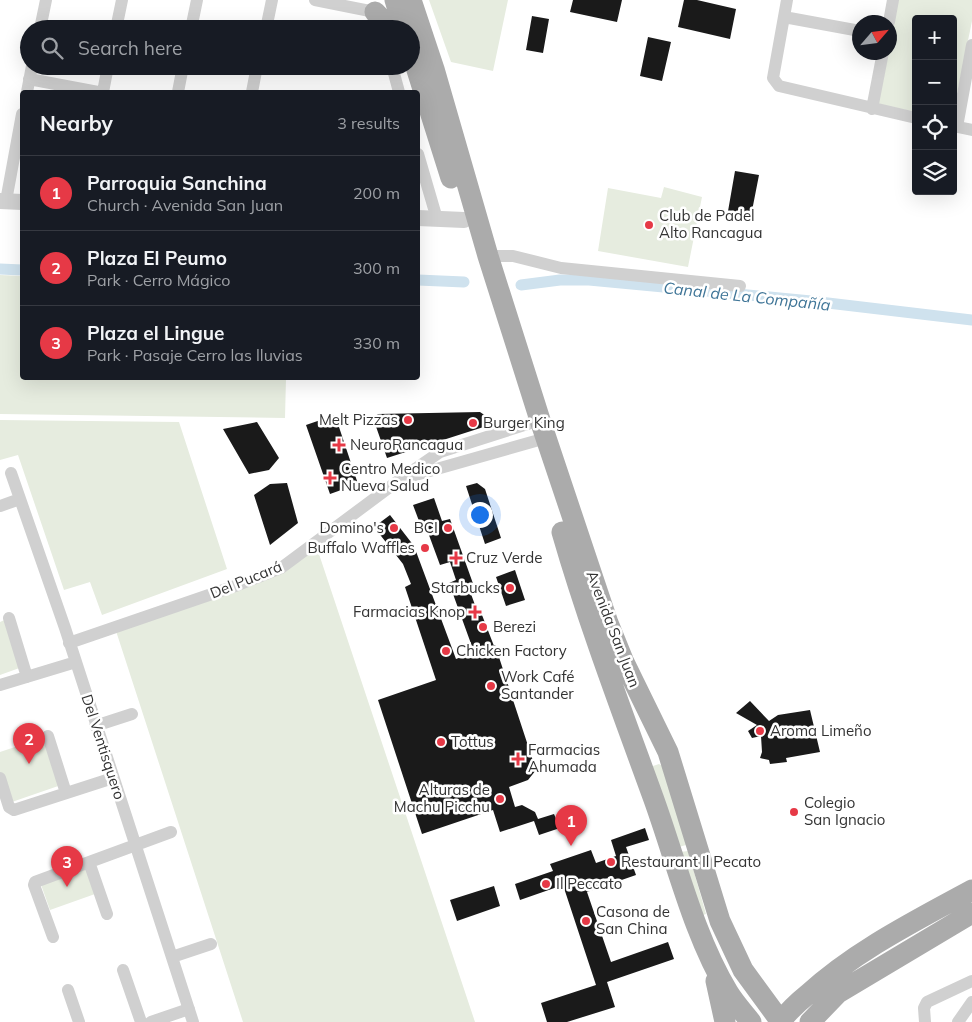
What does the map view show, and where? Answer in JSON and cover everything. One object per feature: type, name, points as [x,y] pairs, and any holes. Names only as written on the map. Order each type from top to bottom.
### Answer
[{"type":"main road","points":[[395,0],[401,20]]},
{"type":"main road","points":[[411,0],[418,20]]},
{"type":"main road","points":[[420,27],[434,69],[471,220]]},
{"type":"main road","points":[[415,75],[426,99]]},
{"type":"main road","points":[[418,75],[471,220]]},
{"type":"main road","name":"Avenida San Juan","points":[[471,220],[488,256],[536,431],[547,479],[602,660],[713,964],[729,993],[750,1022]]},
{"type":"main road","name":"Avenida San Juan","points":[[471,220],[536,431],[623,660],[668,752],[720,921],[742,970],[781,1022]]},
{"type":"main road","points":[[650,790],[672,784],[680,790]]},
{"type":"main road","points":[[781,1022],[792,1008],[825,978],[867,949],[972,890]]},
{"type":"main road","points":[[810,1022],[838,993],[972,913]]},
{"type":"main road","points":[[699,929],[704,931],[714,928],[720,921]]},
{"type":"main road","points":[[713,964],[725,1022]]},
{"type":"street","points":[[42,20],[46,0]]},
{"type":"street","points":[[118,20],[122,0]]},
{"type":"street","points":[[193,20],[197,0]]},
{"type":"street","points":[[268,20],[272,0]]},
{"type":"street","points":[[315,0],[376,14]]},
{"type":"street","points":[[787,0],[773,78],[779,86],[912,117]]},
{"type":"street","points":[[890,15],[893,0]]},
{"type":"street","points":[[784,17],[852,30]]},
{"type":"street","points":[[957,117],[971,53]]},
{"type":"street","points":[[872,109],[881,60]]},
{"type":"street","points":[[103,90],[106,75]]},
{"type":"street","points":[[178,90],[181,75]]},
{"type":"street","points":[[252,90],[256,75]]},
{"type":"street","points":[[394,75],[398,90]]},
{"type":"street","points":[[30,84],[81,90]]},
{"type":"street","points":[[20,123],[3,201],[20,202]]},
{"type":"street","points":[[957,126],[972,130]]},
{"type":"street","points":[[420,161],[437,219]]},
{"type":"street","points":[[420,218],[471,220]]},
{"type":"street","points":[[488,256],[513,256],[561,268],[740,286]]},
{"type":"street","name":"Del Pucará","points":[[402,478],[536,431]]},
{"type":"street","name":"Del Pucará","points":[[69,642],[238,585],[281,568],[440,452],[536,431]]},
{"type":"street","name":"Del Ventisquero","points":[[10,473],[76,662],[95,726],[114,778],[134,845],[193,1022]]},
{"type":"street","points":[[0,506],[20,499]]},
{"type":"street","points":[[10,618],[27,677]]},
{"type":"street","points":[[0,685],[76,662]]},
{"type":"street","points":[[95,726],[132,714]]},
{"type":"street","points":[[48,736],[66,793]]},
{"type":"street","points":[[0,778],[11,809],[14,810],[114,778]]},
{"type":"street","points":[[53,937],[34,885],[35,882],[171,832]]},
{"type":"street","points":[[88,862],[107,914]]},
{"type":"street","points":[[172,958],[211,944]]},
{"type":"street","points":[[123,970],[141,1022]]},
{"type":"street","points":[[925,1022],[924,1008],[927,1002],[972,982]]},
{"type":"street","points":[[68,990],[79,1022]]},
{"type":"street","points":[[958,1022],[972,1002]]},
{"type":"street","points":[[151,1022],[189,1010]]},
{"type":"shaded area","points":[[429,0],[508,0],[493,71],[451,62]]},
{"type":"shaded area","points":[[897,0],[972,0],[972,21],[957,94],[957,15],[912,15],[912,111],[876,104],[885,60],[897,60],[897,15],[894,15]]},
{"type":"shaded area","name":"Club de Padel Alto Rancagua","points":[[664,187],[702,197],[688,267],[598,251],[608,188],[661,198]]},
{"type":"shaded area","points":[[0,275],[20,276],[20,380],[286,380],[285,418],[0,414]]},
{"type":"shaded area","points":[[0,420],[179,422],[227,569],[102,615],[90,582],[64,590],[18,455],[0,460]]},
{"type":"shaded area","points":[[317,548],[475,1022],[243,1022],[116,631]]},
{"type":"shaded area","points":[[9,618],[25,666],[0,675],[0,622]]},
{"type":"shaded area","points":[[48,736],[64,784],[9,803],[0,776],[0,752]]},
{"type":"shaded area","points":[[659,764],[667,769],[686,845],[679,847],[651,773],[653,766]]},
{"type":"shaded area","points":[[688,851],[706,914],[700,916],[680,852]]},
{"type":"shaded area","points":[[85,863],[95,894],[50,910],[39,879]]},
{"type":"building","points":[[573,0],[622,0],[617,22],[570,12]]},
{"type":"building","points":[[684,0],[697,0],[736,9],[730,39],[678,27]]},
{"type":"building","points":[[532,16],[549,19],[543,53],[526,50]]},
{"type":"building","points":[[648,37],[671,42],[662,81],[640,76]]},
{"type":"building","points":[[735,171],[759,175],[750,221],[727,217]]},
{"type":"building","points":[[480,412],[496,423],[387,458],[373,418],[378,414]]},
{"type":"building","points":[[335,415],[358,484],[330,494],[306,425]]},
{"type":"building","points":[[257,422],[279,458],[269,470],[249,474],[223,429]]},
{"type":"building","points":[[287,483],[298,523],[270,545],[254,495],[270,484]]},
{"type":"building","points":[[477,483],[485,489],[501,538],[485,544],[466,486]]},
{"type":"building","points":[[434,498],[442,521],[450,519],[476,592],[471,594],[479,616],[482,615],[495,645],[536,770],[528,780],[509,787],[515,807],[522,805],[535,812],[538,819],[554,814],[560,828],[539,835],[534,821],[500,832],[493,810],[422,834],[378,700],[436,680],[405,587],[411,584],[403,564],[374,527],[390,515],[414,546],[456,659],[474,652],[449,583],[456,580],[450,562],[440,565],[426,527],[422,529],[413,505]]},
{"type":"building","name":"Starbucks","points":[[515,570],[525,600],[506,606],[496,577]]},
{"type":"building","points":[[750,701],[769,721],[778,715],[810,710],[820,752],[786,758],[787,762],[770,764],[769,760],[760,758],[762,752],[761,736],[752,738],[748,731],[757,725],[736,713]]},
{"type":"building","name":"Casona de San China","points":[[645,828],[649,840],[626,847],[636,875],[587,892],[611,962],[668,942],[674,959],[607,982],[615,1007],[567,1022],[547,1022],[541,1003],[596,985],[563,885],[520,900],[515,884],[553,871],[550,864],[591,850],[596,863],[616,856],[611,840]]},
{"type":"building","points":[[494,886],[500,906],[457,921],[450,900]]},
{"type":"waterway","name":"Canal de La Compañía","points":[[0,269],[20,270]]},
{"type":"waterway","name":"Canal de La Compañía","points":[[420,280],[464,282]]},
{"type":"waterway","name":"Canal de La Compañía","points":[[521,285],[560,280],[589,280],[811,301],[972,320]]},
{"type":"place","name":"Club de Padel Alto Rancagua","points":[[649,225]]},
{"type":"place","name":"Melt Pizzas","points":[[408,420]]},
{"type":"place","name":"Burger King","points":[[473,423]]},
{"type":"place","name":"NeuroRancagua","points":[[339,445]]},
{"type":"place","name":"Centro Medico Nueva Salud","points":[[330,478]]},
{"type":"place","name":"Domino's","points":[[394,528]]},
{"type":"place","name":"BCI","points":[[448,528]]},
{"type":"place","name":"Buffalo Waffles","points":[[425,548]]},
{"type":"place","name":"Cruz Verde","points":[[456,558]]},
{"type":"place","name":"Starbucks","points":[[510,588]]},
{"type":"place","name":"Farmacias Knop","points":[[475,612]]},
{"type":"place","name":"Berezi","points":[[483,627]]},
{"type":"place","name":"Chicken Factory","points":[[446,651]]},
{"type":"place","name":"Work Café Santander","points":[[491,686]]},
{"type":"place","name":"Aroma Limeño","points":[[760,731]]},
{"type":"place","name":"Tottus","points":[[441,742]]},
{"type":"place","name":"Farmacias Ahumada","points":[[518,759]]},
{"type":"place","name":"Plaza El Peumo","points":[[29,764]]},
{"type":"place","name":"Alturas de Machu Picchu","points":[[500,799]]},
{"type":"place","name":"Colegio San Ignacio","points":[[794,812]]},
{"type":"place","name":"Parroquia Sanchina","points":[[571,846]]},
{"type":"place","name":"Restaurant Il Pecato","points":[[611,862]]},
{"type":"place","name":"Il Peccato","points":[[546,884]]},
{"type":"place","name":"Plaza el Lingue","points":[[67,887]]},
{"type":"place","name":"Casona de San China","points":[[586,921]]}]
